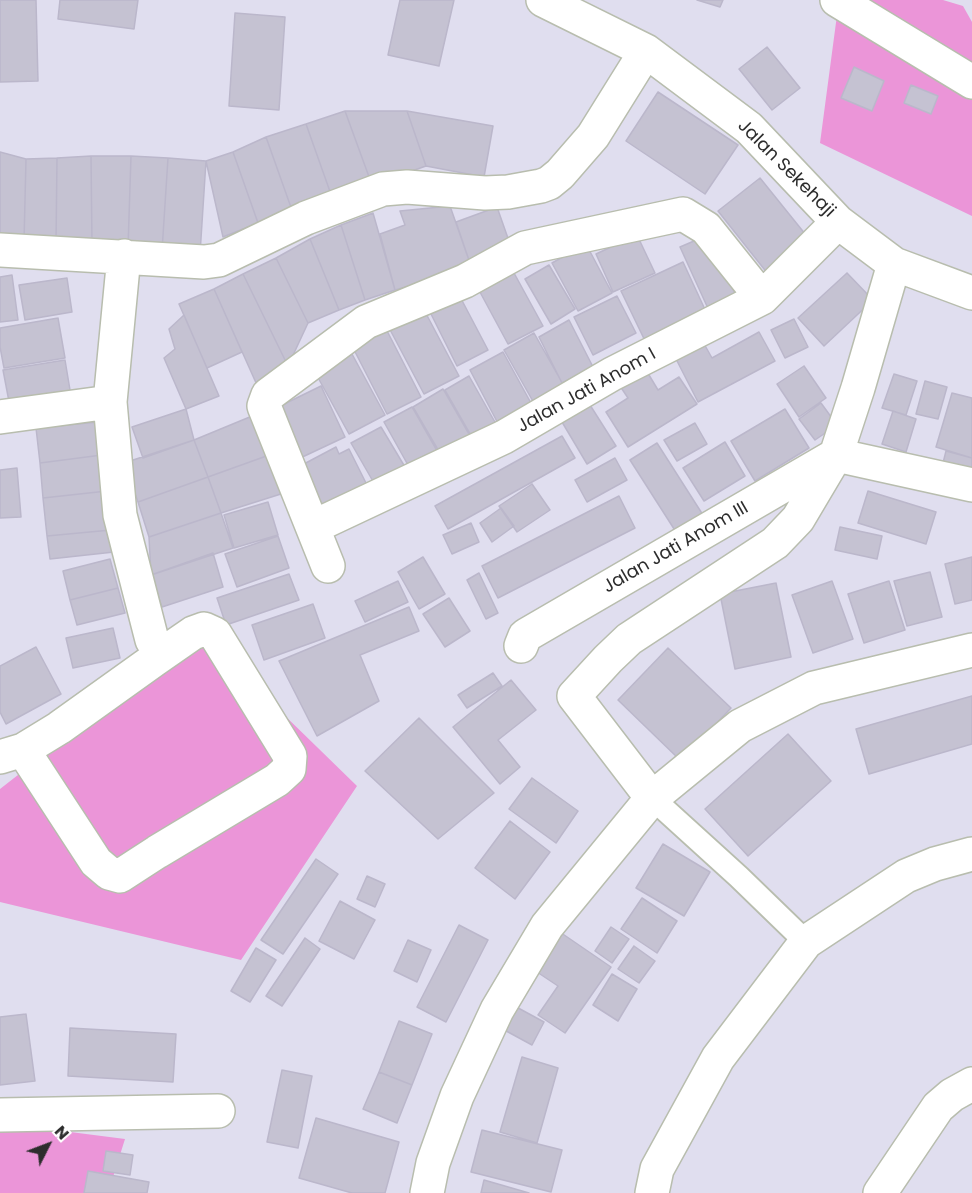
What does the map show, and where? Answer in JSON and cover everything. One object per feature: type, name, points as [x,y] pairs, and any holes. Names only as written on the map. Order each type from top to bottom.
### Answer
[{"type":"street","name":"Jalan Sekehaji","points":[[543,0],[646,51],[748,128],[838,222],[894,264],[972,293]]},
{"type":"street","points":[[837,0],[972,82]]},
{"type":"street","points":[[0,250],[123,256],[184,262],[219,260],[306,219],[383,189],[407,186],[485,193],[526,189],[549,183],[560,174],[593,136],[646,51]]},
{"type":"street","points":[[328,566],[264,406],[268,395],[366,322],[465,281],[525,248],[683,214],[705,228],[762,298]]},
{"type":"street","name":"Jalan Jati Anom I","points":[[312,527],[504,437],[612,374],[762,298],[838,222]]},
{"type":"street","points":[[123,256],[110,402],[120,515],[152,640]]},
{"type":"street","points":[[652,798],[574,696],[629,639],[775,543],[798,519],[836,454],[894,264]]},
{"type":"street","points":[[0,417],[110,402]]},
{"type":"street","points":[[836,454],[972,485]]},
{"type":"street","name":"Jalan Jati Anom III","points":[[521,646],[528,634],[836,454]]},
{"type":"street","points":[[204,629],[215,634],[291,756],[289,769],[278,780],[120,876],[109,873],[96,862],[11,754],[58,728],[183,640],[204,629]]},
{"type":"street","points":[[427,1193],[433,1163],[456,1096],[497,1010],[547,926],[652,798],[740,726],[814,688],[972,650]]},
{"type":"street","points":[[652,1193],[657,1169],[718,1058],[806,942],[906,876],[935,864],[972,854]]},
{"type":"street","points":[[880,1193],[938,1107],[952,1095],[972,1084]]},
{"type":"street","points":[[0,1115],[218,1111]]},
{"type":"lane","points":[[652,798],[806,942]]},
{"type":"shaded area","points":[[839,0],[943,0],[963,6],[972,22],[972,216],[820,143]]},
{"type":"shaded area","points":[[200,633],[357,786],[241,960],[0,902],[0,789]]},
{"type":"shaded area","points":[[0,1123],[125,1139],[108,1193],[0,1193]]},
{"type":"building","points":[[0,0],[36,0],[38,81],[0,82]]},
{"type":"building","points":[[60,0],[138,0],[134,29],[58,19]]},
{"type":"building","points":[[400,0],[454,0],[439,66],[388,55]]},
{"type":"building","points":[[697,0],[723,0],[720,7]]},
{"type":"building","points":[[235,13],[285,17],[279,110],[229,106]]},
{"type":"building","points":[[767,47],[800,88],[772,110],[739,69]]},
{"type":"building","points":[[854,67],[884,81],[872,111],[841,98]]},
{"type":"building","points":[[911,85],[938,96],[931,114],[904,103]]},
{"type":"building","points":[[658,92],[738,145],[705,194],[626,141]]},
{"type":"building","points":[[345,111],[372,185],[333,200],[306,124]]},
{"type":"building","points":[[345,111],[407,111],[426,166],[372,185]]},
{"type":"building","points":[[407,111],[493,126],[484,177],[426,166]]},
{"type":"building","points":[[306,124],[333,200],[293,213],[266,137]]},
{"type":"building","points":[[266,137],[293,213],[258,223],[233,152]]},
{"type":"building","points":[[0,152],[26,159],[24,242],[0,240]]},
{"type":"building","points":[[233,152],[258,223],[223,237],[206,161]]},
{"type":"building","points":[[91,156],[92,245],[56,243],[57,158]]},
{"type":"building","points":[[91,156],[131,156],[128,248],[92,245]]},
{"type":"building","points":[[131,156],[168,158],[162,251],[128,248]]},
{"type":"building","points":[[57,158],[56,243],[24,242],[26,159]]},
{"type":"building","points":[[168,158],[206,161],[200,254],[162,251]]},
{"type":"building","points":[[760,178],[810,240],[768,274],[718,211]]},
{"type":"building","points":[[450,206],[472,269],[395,290],[380,234],[405,225],[400,211]]},
{"type":"building","points":[[497,207],[510,244],[472,269],[456,222]]},
{"type":"building","points":[[373,213],[395,290],[365,300],[341,225]]},
{"type":"building","points":[[341,225],[365,300],[339,310],[310,239]]},
{"type":"building","points":[[637,235],[655,273],[613,292],[596,254]]},
{"type":"building","points":[[708,235],[739,302],[711,315],[680,247]]},
{"type":"building","points":[[310,239],[339,310],[308,323],[276,258]]},
{"type":"building","points":[[586,244],[612,293],[578,311],[552,263]]},
{"type":"building","points":[[276,258],[308,323],[288,366],[243,274]]},
{"type":"building","points":[[508,262],[543,326],[508,344],[474,281]]},
{"type":"building","points":[[683,262],[708,316],[647,345],[621,291]]},
{"type":"building","points":[[549,265],[575,309],[551,324],[525,279]]},
{"type":"building","points":[[847,273],[873,300],[824,346],[798,318]]},
{"type":"building","points":[[243,274],[288,366],[261,394],[214,289]]},
{"type":"building","points":[[12,275],[18,320],[0,322],[0,277]]},
{"type":"building","points":[[67,278],[72,312],[25,320],[19,285]]},
{"type":"building","points":[[214,289],[242,352],[207,368],[179,304]]},
{"type":"building","points":[[457,291],[488,350],[457,366],[427,306]]},
{"type":"building","points":[[617,296],[636,333],[593,355],[574,317]]},
{"type":"building","points":[[422,306],[459,376],[424,394],[387,324]]},
{"type":"building","points":[[184,315],[219,396],[186,409],[164,358],[175,349],[169,329]]},
{"type":"building","points":[[58,318],[65,358],[4,368],[0,347],[0,328]]},
{"type":"building","points":[[794,319],[808,347],[785,358],[771,330]]},
{"type":"building","points":[[569,320],[593,367],[562,383],[539,337]]},
{"type":"building","points":[[384,325],[421,397],[387,414],[350,342]]},
{"type":"building","points":[[759,332],[775,361],[698,402],[675,357],[703,342],[712,358]]},
{"type":"building","points":[[534,333],[569,395],[539,412],[504,350]]},
{"type":"building","points":[[503,352],[537,414],[503,433],[470,370]]},
{"type":"building","points":[[352,354],[385,415],[349,434],[316,374]]},
{"type":"building","points":[[65,360],[72,402],[11,412],[3,370]]},
{"type":"building","points":[[804,366],[826,398],[799,417],[777,384]]},
{"type":"building","points":[[646,370],[658,390],[679,377],[697,404],[628,447],[606,412],[628,398],[620,386]]},
{"type":"building","points":[[894,374],[917,381],[906,415],[882,408]]},
{"type":"building","points":[[469,376],[500,431],[476,444],[445,390]]},
{"type":"building","points":[[925,381],[947,387],[938,419],[916,414]]},
{"type":"building","points":[[321,386],[345,437],[296,460],[272,410]]},
{"type":"building","points":[[443,389],[474,443],[444,460],[413,407]]},
{"type":"building","points":[[952,393],[972,398],[972,458],[936,447]]},
{"type":"building","points":[[821,403],[837,425],[815,440],[799,419]]},
{"type":"building","points":[[590,405],[616,446],[587,464],[562,422]]},
{"type":"building","points":[[412,407],[441,458],[413,474],[384,422]]},
{"type":"building","points":[[186,409],[194,440],[143,458],[132,427]]},
{"type":"building","points":[[785,409],[809,448],[755,481],[731,441]]},
{"type":"building","points":[[893,411],[916,419],[906,452],[882,444]]},
{"type":"building","points":[[257,414],[272,454],[208,477],[194,440]]},
{"type":"building","points":[[98,422],[102,455],[40,463],[36,428]]},
{"type":"building","points":[[695,423],[707,444],[677,461],[664,440]]},
{"type":"building","points":[[381,427],[408,472],[378,490],[351,443]]},
{"type":"building","points":[[562,436],[575,458],[448,529],[435,506]]},
{"type":"building","points":[[194,440],[208,477],[138,502],[124,463]]},
{"type":"building","points":[[725,442],[745,476],[704,501],[683,468]]},
{"type":"building","points":[[657,443],[703,515],[676,532],[630,460]]},
{"type":"building","points":[[336,447],[339,454],[349,449],[368,487],[328,516],[302,465]]},
{"type":"building","points":[[946,451],[972,458],[972,479],[941,471]]},
{"type":"building","points":[[272,454],[284,493],[221,513],[208,477]]},
{"type":"building","points":[[102,455],[107,491],[43,498],[40,463]]},
{"type":"building","points":[[615,458],[627,480],[587,502],[575,480]]},
{"type":"building","points":[[17,468],[21,517],[0,518],[0,470]]},
{"type":"building","points":[[208,477],[221,513],[149,537],[138,502]]},
{"type":"building","points":[[532,484],[550,510],[517,532],[499,506]]},
{"type":"building","points":[[107,491],[111,530],[47,536],[43,498]]},
{"type":"building","points":[[868,491],[936,512],[926,544],[858,523]]},
{"type":"building","points":[[619,496],[635,528],[498,598],[482,566]]},
{"type":"building","points":[[268,502],[278,535],[234,548],[224,515]]},
{"type":"building","points":[[501,508],[514,526],[492,542],[480,523]]},
{"type":"building","points":[[221,513],[233,548],[151,575],[149,537]]},
{"type":"building","points":[[471,523],[479,542],[452,554],[443,535]]},
{"type":"building","points":[[840,527],[882,536],[877,559],[835,550]]},
{"type":"building","points":[[111,530],[114,552],[50,559],[47,536]]},
{"type":"building","points":[[278,536],[289,568],[237,587],[225,554]]},
{"type":"building","points":[[213,553],[223,587],[162,607],[151,575]]},
{"type":"building","points":[[423,557],[445,594],[419,609],[398,572]]},
{"type":"building","points":[[972,557],[972,600],[955,604],[945,564]]},
{"type":"building","points":[[110,559],[118,588],[70,600],[63,571]]},
{"type":"building","points":[[930,572],[942,617],[907,626],[894,581]]},
{"type":"building","points":[[479,573],[498,613],[486,619],[467,580]]},
{"type":"building","points":[[289,574],[299,600],[226,625],[217,598]]},
{"type":"building","points":[[398,581],[408,602],[365,622],[355,601]]},
{"type":"building","points":[[832,581],[853,639],[813,653],[792,595]]},
{"type":"building","points":[[889,581],[905,630],[864,643],[848,594]]},
{"type":"building","points":[[776,583],[791,657],[735,669],[720,594]]},
{"type":"building","points":[[118,588],[125,613],[77,625],[70,600]]},
{"type":"building","points":[[449,598],[470,631],[445,647],[423,614]]},
{"type":"building","points":[[313,604],[325,638],[264,660],[252,625]]},
{"type":"building","points":[[409,607],[419,631],[360,655],[379,701],[317,736],[279,661]]},
{"type":"building","points":[[113,628],[120,658],[73,668],[66,638]]},
{"type":"building","points":[[36,647],[61,694],[6,724],[0,712],[0,666]]},
{"type":"building","points":[[668,648],[731,708],[681,761],[618,700]]},
{"type":"building","points":[[493,673],[502,686],[467,708],[458,695]]},
{"type":"building","points":[[511,680],[536,710],[498,740],[520,767],[500,784],[453,727]]},
{"type":"building","points":[[972,696],[972,744],[869,774],[856,729]]},
{"type":"building","points":[[419,718],[494,793],[438,839],[365,771]]},
{"type":"building","points":[[788,734],[831,781],[748,856],[705,809]]},
{"type":"building","points":[[532,778],[578,811],[556,843],[509,809]]},
{"type":"building","points":[[510,821],[550,852],[515,899],[475,868]]},
{"type":"building","points":[[663,844],[710,872],[684,916],[636,888]]},
{"type":"building","points":[[316,859],[338,874],[283,954],[261,940]]},
{"type":"building","points":[[367,876],[385,884],[375,907],[357,899]]},
{"type":"building","points":[[642,898],[677,921],[657,953],[621,929]]},
{"type":"building","points":[[340,901],[375,920],[354,959],[319,941]]},
{"type":"building","points":[[459,925],[488,940],[446,1022],[417,1007]]},
{"type":"building","points":[[611,927],[629,939],[612,963],[595,951]]},
{"type":"building","points":[[554,928],[611,967],[565,1033],[538,1015],[558,986],[528,966]]},
{"type":"building","points":[[305,938],[320,949],[282,1006],[266,996]]},
{"type":"building","points":[[408,940],[431,950],[417,982],[394,971]]},
{"type":"building","points":[[634,946],[655,961],[639,983],[618,969]]},
{"type":"building","points":[[256,948],[276,960],[250,1002],[231,991]]},
{"type":"building","points":[[612,974],[637,989],[618,1021],[593,1005]]},
{"type":"building","points":[[509,1003],[544,1022],[532,1045],[497,1026]]},
{"type":"building","points":[[26,1014],[35,1081],[0,1085],[0,1017]]},
{"type":"building","points":[[399,1021],[432,1034],[412,1085],[379,1072]]},
{"type":"building","points":[[70,1028],[176,1034],[173,1082],[68,1076]]},
{"type":"building","points":[[522,1057],[558,1068],[537,1143],[500,1132]]},
{"type":"building","points":[[282,1070],[312,1076],[298,1148],[267,1142]]},
{"type":"building","points":[[379,1072],[412,1085],[397,1123],[363,1109]]},
{"type":"building","points":[[316,1118],[399,1142],[385,1193],[352,1193],[299,1178]]},
{"type":"building","points":[[482,1130],[562,1150],[551,1192],[471,1172]]},
{"type":"building","points":[[106,1151],[133,1155],[130,1175],[103,1171]]},
{"type":"building","points":[[88,1171],[149,1182],[147,1193],[84,1193]]},
{"type":"building","points":[[484,1180],[529,1193],[481,1193]]}]
